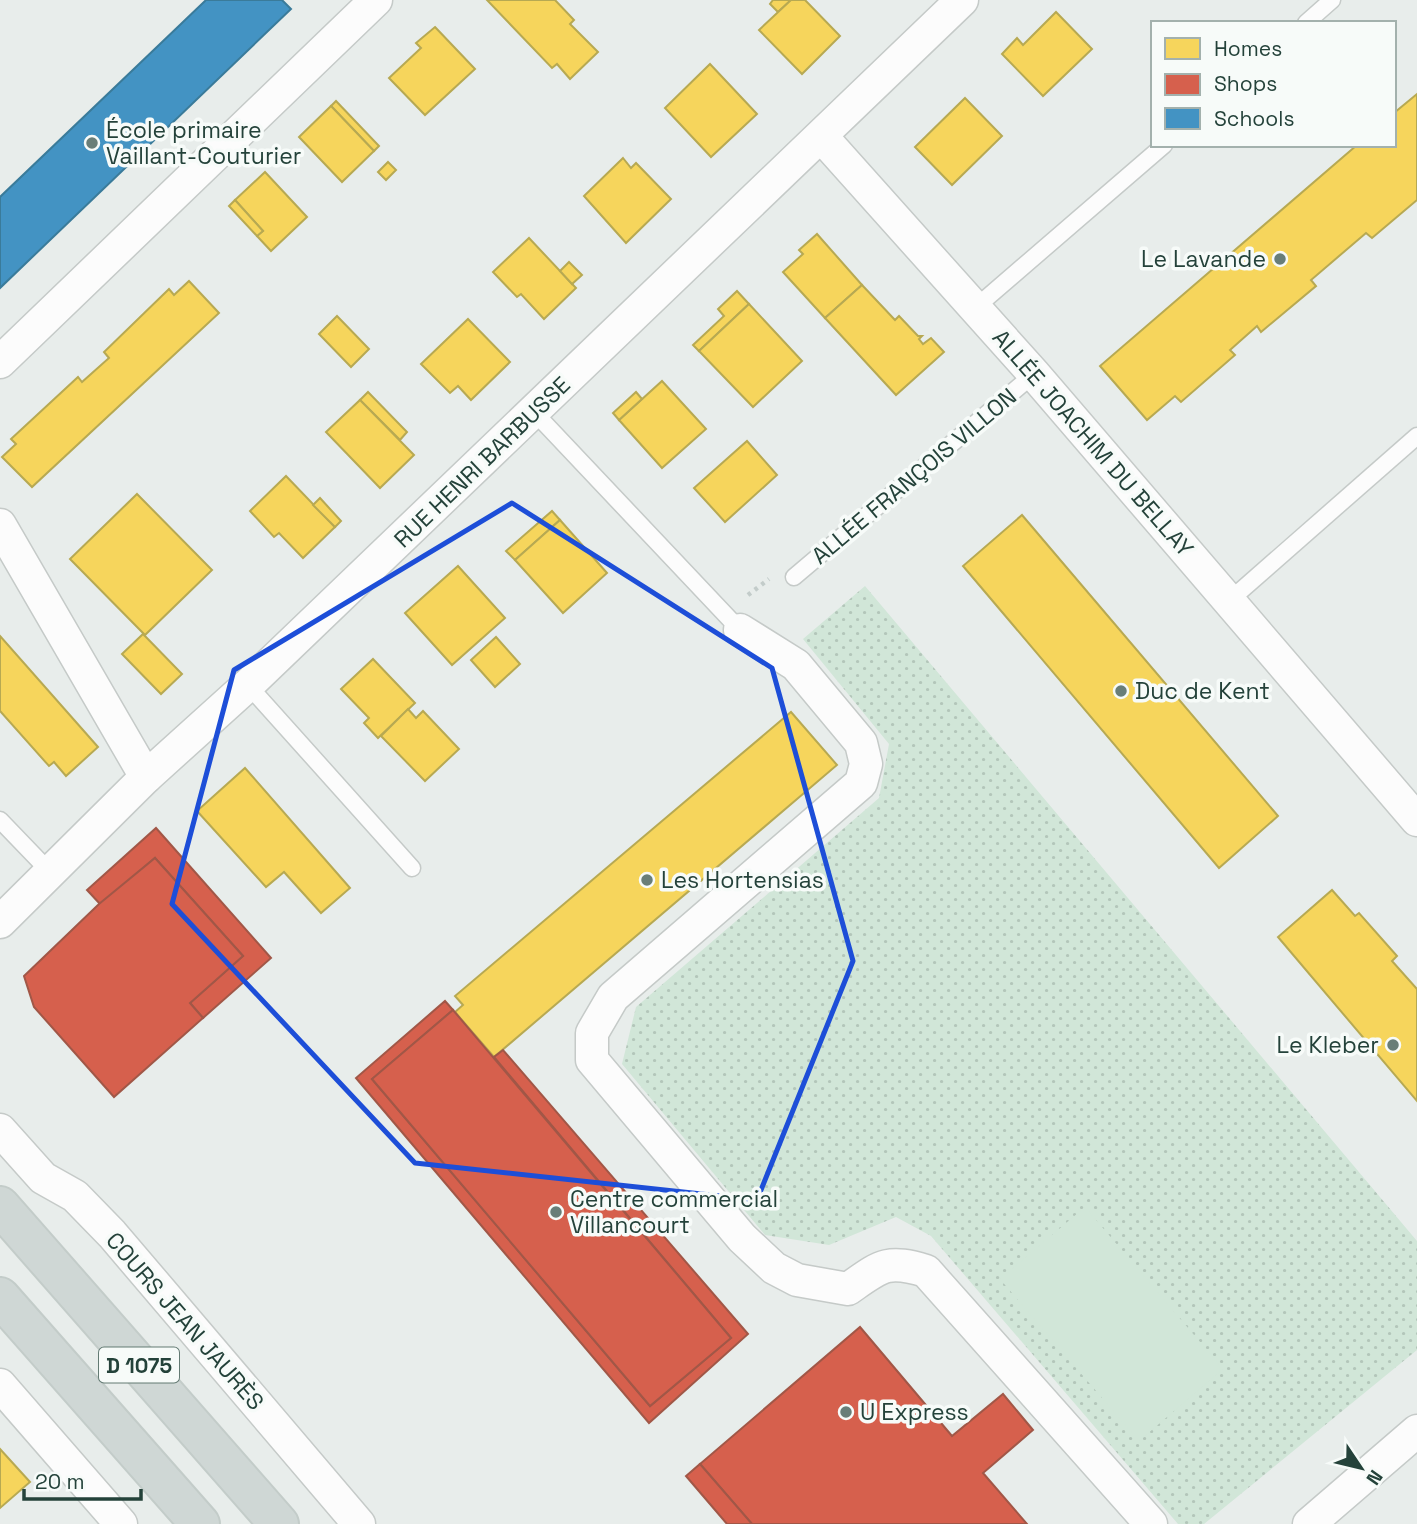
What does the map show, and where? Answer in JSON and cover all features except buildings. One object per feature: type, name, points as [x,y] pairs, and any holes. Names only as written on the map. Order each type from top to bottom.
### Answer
[{"type":"main road","name":"D 1075","points":[[0,1206],[279,1524]]},
{"type":"main road","name":"D 1075","points":[[0,1297],[201,1524]]},
{"type":"street","name":"RUE HENRI BARBUSSE","points":[[0,922],[146,777],[248,685],[962,0]]},
{"type":"street","points":[[0,362],[362,5]]},
{"type":"street","name":"ALLÉE JOACHIM DU BELLAY","points":[[822,137],[1034,374],[1417,820]]},
{"type":"street","points":[[0,525],[146,777]]},
{"type":"street","points":[[740,630],[796,664],[861,743],[866,764],[861,783],[613,997],[592,1033],[593,1060],[742,1238],[774,1268],[797,1280],[848,1289],[875,1270],[899,1263],[926,1271],[1151,1524]]},
{"type":"street","name":"COURS JEAN JAURÈS","points":[[0,1130],[43,1178],[75,1196],[112,1234],[359,1524]]},
{"type":"street","points":[[0,1385],[121,1524]]},
{"type":"street","points":[[1309,1524],[1417,1431]]},
{"type":"lane","points":[[1308,21],[1332,0]]},
{"type":"lane","points":[[965,297],[1161,147]]},
{"type":"lane","name":"ALLÉE FRANÇOIS VILLON","points":[[794,577],[1034,374]]},
{"type":"lane","points":[[534,412],[740,630]]},
{"type":"lane","points":[[1229,601],[1417,436]]},
{"type":"lane","points":[[248,685],[412,868]]},
{"type":"lane","points":[[0,820],[51,873]]},
{"type":"path","points":[[740,630],[748,594],[778,571],[794,577]]},
{"type":"highlighted area","points":[[512,503],[772,668],[853,961],[757,1200],[415,1163],[172,904],[234,670]]},
{"type":"green space","points":[[865,586],[1417,1241],[1417,1350],[1204,1524],[1178,1524],[931,1236],[896,1217],[829,1245],[765,1235],[622,1064],[636,1007],[879,798],[889,744],[803,639]]},
{"type":"green space","points":[[1085,1207],[1223,1369],[1139,1441],[1000,1279]]},
{"type":"place","name":"École primaire Vaillant-Couturier","points":[[92,143]]},
{"type":"place","name":"Le Lavande","points":[[1280,259]]},
{"type":"place","name":"Duc de Kent","points":[[1121,691]]},
{"type":"place","name":"Les Hortensias","points":[[647,880]]},
{"type":"place","name":"Le Kleber","points":[[1393,1045]]},
{"type":"place","name":"Centre commercial Villancourt","points":[[556,1212]]},
{"type":"place","name":"U Express","points":[[846,1412]]}]
